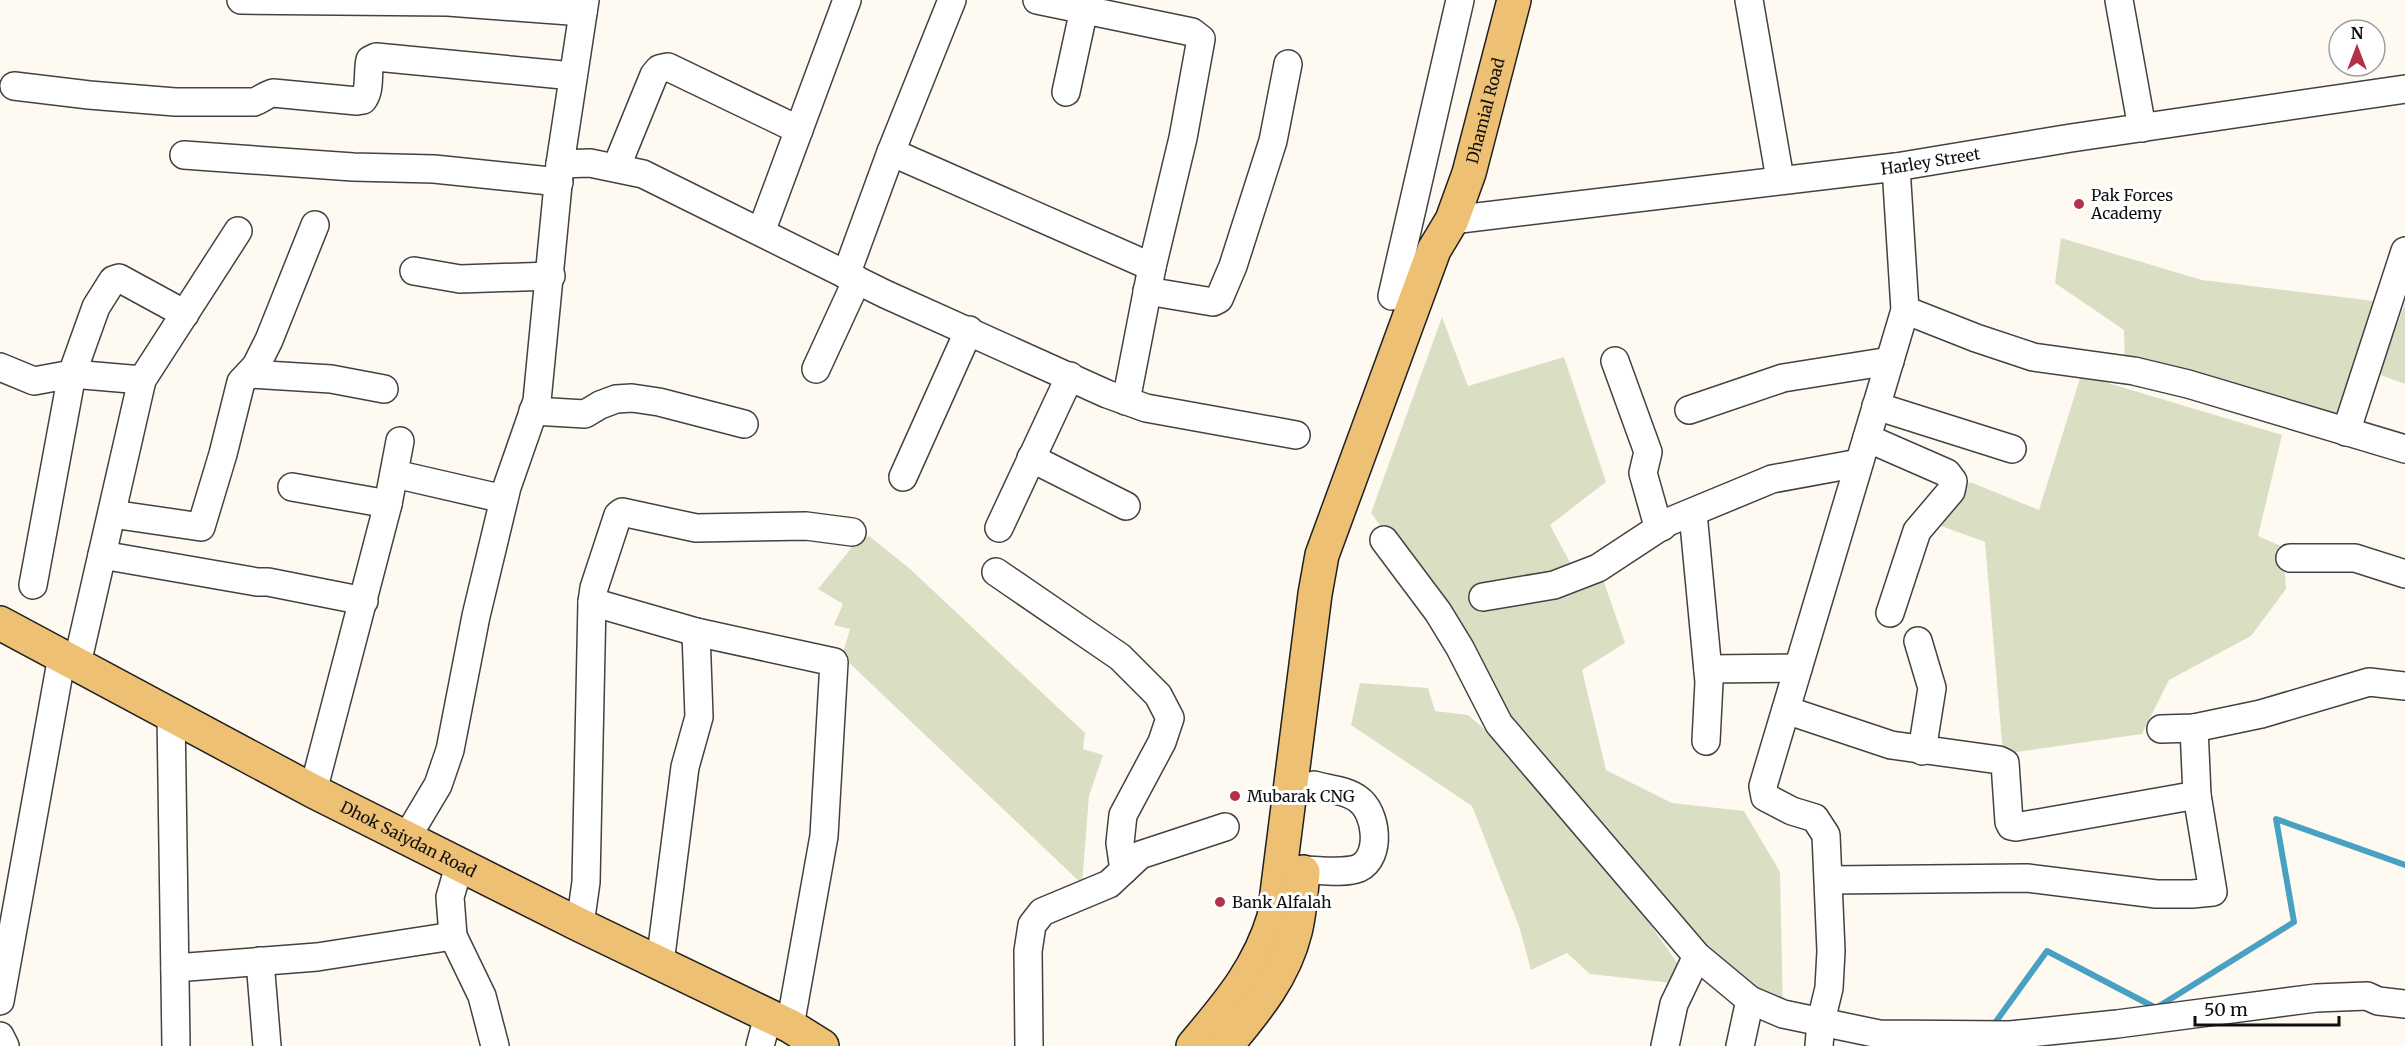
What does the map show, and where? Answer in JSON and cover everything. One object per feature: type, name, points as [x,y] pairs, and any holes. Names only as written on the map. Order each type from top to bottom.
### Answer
[{"type":"main road","name":"Dhamial Road","points":[[1305,799],[1315,594],[1322,555],[1434,250],[1452,220],[1469,173],[1514,0]]},
{"type":"main road","name":"Dhok Saiydan Road","points":[[0,623],[314,791],[660,963],[773,1029],[822,1046]]},
{"type":"main road","points":[[1226,1046],[1255,1012],[1287,959],[1296,926],[1304,870],[1305,799]]},
{"type":"main road","points":[[1193,1046],[1234,997],[1266,944],[1305,799]]},
{"type":"street","points":[[241,0],[584,6],[560,173],[537,401],[504,499],[476,616],[450,750],[438,785],[407,837]]},
{"type":"street","points":[[761,232],[847,0]]},
{"type":"street","points":[[816,369],[852,278],[891,152],[952,0]]},
{"type":"street","points":[[1037,0],[1085,5],[1192,32],[1202,39],[1183,138],[1149,279],[1126,401]]},
{"type":"street","points":[[1392,296],[1460,0]]},
{"type":"street","points":[[1749,0],[1780,179]]},
{"type":"street","points":[[2119,0],[2142,128]]},
{"type":"street","points":[[1066,92],[1085,5]]},
{"type":"street","points":[[14,86],[175,102],[254,102],[273,93],[357,101],[363,100],[366,96],[370,60],[376,57],[573,76]]},
{"type":"street","points":[[891,152],[1149,279],[1213,302],[1219,300],[1233,266],[1273,141],[1288,64]]},
{"type":"street","points":[[616,168],[654,75],[659,69],[668,68],[799,130]]},
{"type":"street","name":"Harley Street","points":[[1452,220],[1896,166],[2405,89]]},
{"type":"street","points":[[184,155],[353,167],[560,173],[590,163],[643,174],[852,278],[1126,401],[1146,408],[1296,435]]},
{"type":"street","points":[[1820,1034],[1829,988],[1829,880],[1826,834],[1815,818],[1792,811],[1765,797],[1763,786],[1905,310],[1896,166]]},
{"type":"street","points":[[111,514],[201,527],[241,382],[256,366],[269,340],[315,225]]},
{"type":"street","points":[[0,1001],[69,660],[102,555],[142,380],[238,231]]},
{"type":"street","points":[[2346,432],[2405,251]]},
{"type":"street","points":[[414,271],[460,279],[550,276]]},
{"type":"street","points":[[33,585],[72,374],[96,308],[113,280],[119,278],[185,314]]},
{"type":"street","points":[[1905,310],[1976,338],[2033,357],[2134,371],[2188,384],[2405,449]]},
{"type":"street","points":[[903,477],[969,330]]},
{"type":"street","points":[[1614,360],[1648,452],[1643,473],[1656,519],[1662,527]]},
{"type":"street","points":[[1689,410],[1783,378],[1890,362]]},
{"type":"street","points":[[0,367],[34,381],[72,374],[142,380]]},
{"type":"street","points":[[249,374],[331,379],[384,389]]},
{"type":"street","points":[[999,528],[1070,376]]},
{"type":"street","points":[[533,411],[585,414],[616,399],[632,398],[659,402],[744,424]]},
{"type":"street","points":[[1876,406],[2012,449]]},
{"type":"street","points":[[314,791],[388,504],[400,441]]},
{"type":"street","points":[[1483,597],[1554,585],[1565,581],[1598,568],[1662,527],[1693,513],[1772,479],[1863,450],[1947,473],[1953,481],[1951,491],[1917,531],[1890,613]]},
{"type":"street","points":[[1031,458],[1126,506]]},
{"type":"street","points":[[394,474],[504,499]]},
{"type":"street","points":[[292,487],[388,504]]},
{"type":"street","points":[[580,925],[586,882],[592,602],[594,588],[618,515],[622,512],[696,528],[806,526],[852,532]]},
{"type":"street","points":[[1693,513],[1708,669],[1706,741]]},
{"type":"street","points":[[1384,540],[1438,612],[1460,648],[1499,724],[1697,956],[1750,1000],[1783,1014],[1820,1034],[2010,1035],[2070,1038],[2123,1035],[2316,998],[2367,996],[2378,1001],[2405,1004]]},
{"type":"street","points":[[102,555],[268,582],[363,601]]},
{"type":"street","points":[[2289,558],[2355,558],[2405,574]]},
{"type":"street","points":[[996,572],[1120,657],[1158,695],[1170,718],[1162,742],[1123,815],[1120,843],[1124,870]]},
{"type":"street","points":[[592,602],[696,632],[834,662],[824,836],[773,1029]]},
{"type":"street","points":[[660,963],[685,767],[699,717],[696,632]]},
{"type":"street","points":[[1918,640],[1932,688],[1922,751]]},
{"type":"street","points":[[1708,669],[1798,668]]},
{"type":"street","points":[[2161,729],[2194,728],[2261,714],[2369,682],[2405,686]]},
{"type":"street","points":[[1786,710],[1891,745],[1999,760],[2005,763],[2011,826],[2016,827],[2197,795]]},
{"type":"street","points":[[171,714],[176,1046]]},
{"type":"street","points":[[1829,880],[2027,878],[2156,894],[2213,892],[2197,795],[2194,728]]},
{"type":"street","points":[[1304,870],[1357,869],[1367,863],[1372,855],[1374,843],[1371,818],[1366,806],[1359,799],[1305,799]]},
{"type":"street","points":[[1029,1046],[1028,951],[1032,925],[1042,912],[1109,884],[1140,855],[1225,828]]},
{"type":"street","points":[[460,863],[450,897],[453,936],[482,996],[495,1046]]},
{"type":"street","points":[[175,968],[317,957],[453,936]]},
{"type":"street","points":[[1665,1046],[1674,1004],[1697,956]]},
{"type":"street","points":[[260,961],[267,1046]]},
{"type":"street","points":[[1740,1046],[1750,1000]]},
{"type":"street","points":[[0,1036],[5,1046]]},
{"type":"green space","points":[[2061,238],[2202,280],[2374,301],[2335,423],[2125,364],[2124,330],[2055,283]]},
{"type":"green space","points":[[2405,304],[2405,384],[2378,374]]},
{"type":"green space","points":[[1442,317],[1468,386],[1564,357],[1606,482],[1550,525],[1575,572],[1602,576],[1625,643],[1582,670],[1606,770],[1672,803],[1744,811],[1780,872],[1783,1014],[1711,964],[1512,728],[1424,585],[1371,513]]},
{"type":"green space","points":[[2081,375],[2282,435],[2258,536],[2283,547],[2286,589],[2251,636],[2169,680],[2142,734],[2003,754],[1985,542],[1933,523],[1970,482],[2039,510]]},
{"type":"green space","points":[[869,536],[909,568],[1085,733],[1083,749],[1103,755],[1089,796],[1082,884],[842,656],[850,629],[834,625],[843,604],[818,589],[857,541]]},
{"type":"green space","points":[[1360,683],[1428,688],[1435,711],[1468,715],[1488,732],[1588,836],[1678,964],[1672,983],[1590,974],[1567,953],[1531,970],[1519,926],[1472,806],[1351,725]]},
{"type":"waterway","points":[[1992,1027],[2047,951],[2156,1008],[2294,922],[2276,819],[2405,865]]},
{"type":"place","name":"Pak Forces Academy","points":[[2079,204]]},
{"type":"place","name":"Mubarak CNG","points":[[1235,796]]},
{"type":"place","name":"Bank Alfalah","points":[[1220,902]]}]
